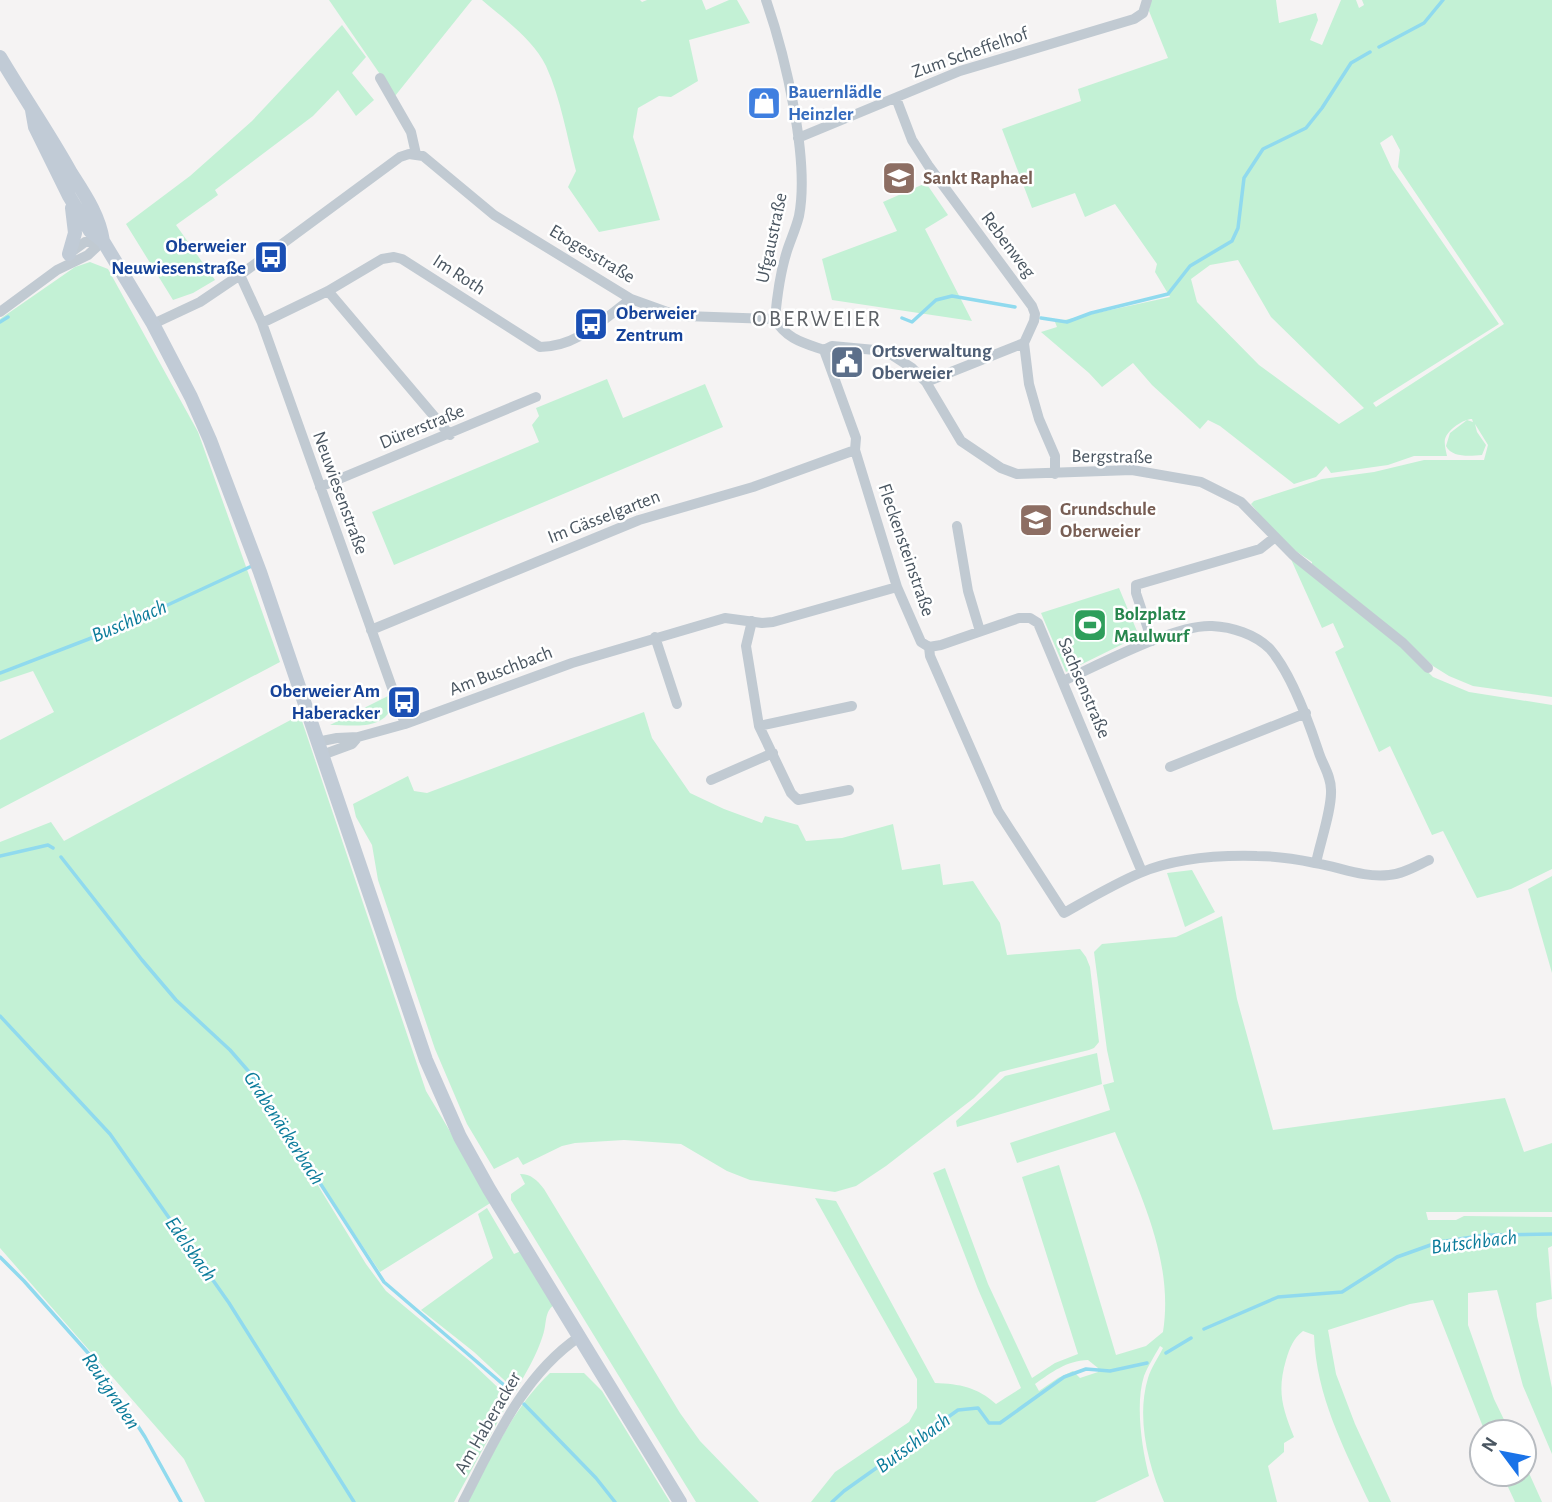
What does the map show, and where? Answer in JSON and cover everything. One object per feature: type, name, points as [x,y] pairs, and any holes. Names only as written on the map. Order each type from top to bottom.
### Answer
[{"type":"main road","points":[[0,57],[44,125],[100,222],[103,241]]},
{"type":"main road","points":[[32,110],[35,127],[69,196],[90,231],[103,241],[153,324],[210,440],[260,572],[436,1086],[477,1169],[680,1502]]},
{"type":"main road","points":[[69,196],[75,233],[69,254]]},
{"type":"street","name":"Ufgaustraße","points":[[766,0],[780,42],[798,138],[801,190],[799,215],[781,275],[775,319]]},
{"type":"street","name":"Zum Scheffelhof","points":[[798,138],[960,71],[1134,19],[1143,13],[1146,0]]},
{"type":"street","points":[[153,324],[200,302],[400,157],[416,154],[411,132],[380,78]]},
{"type":"street","name":"Rebenweg","points":[[895,98],[917,149],[955,205],[1032,306],[1034,321],[1024,343],[1029,384],[1039,419],[1055,456],[1055,474]]},
{"type":"street","name":"Etogesstraße","points":[[416,154],[430,160],[494,215],[631,299],[678,315],[775,319]]},
{"type":"street","points":[[57,270],[69,254],[85,242],[103,241]]},
{"type":"street","points":[[0,312],[57,270],[88,255],[103,241]]},
{"type":"street","name":"Im Roth","points":[[262,323],[328,291],[383,259],[402,259],[540,347],[552,347],[579,338],[631,299]]},
{"type":"street","name":"Neuwiesenstraße","points":[[240,275],[262,323],[405,724]]},
{"type":"street","points":[[328,291],[450,435]]},
{"type":"street","points":[[775,319],[789,337],[824,351]]},
{"type":"street","points":[[926,382],[1024,343]]},
{"type":"street","name":"Bergstraße","points":[[824,351],[832,346],[884,353],[912,368],[926,382],[961,442],[1017,474],[1132,470],[1200,482],[1241,502],[1274,538],[1403,643],[1428,668]]},
{"type":"street","name":"Fleckensteinstraße","points":[[824,351],[856,438],[855,450],[897,587],[921,642],[929,647],[930,656],[998,811],[1065,913],[1142,872]]},
{"type":"street","name":"Dürerstraße","points":[[320,487],[536,397]]},
{"type":"street","name":"Im Gässelgarten","points":[[371,630],[639,520],[753,487],[855,450]]},
{"type":"street","points":[[957,526],[968,592],[980,631]]},
{"type":"street","points":[[1152,641],[1136,593],[1136,585],[1260,548],[1274,538]]},
{"type":"street","name":"Am Buschbach","points":[[320,749],[352,744],[358,737],[405,724],[572,663],[655,637],[726,618],[773,622],[897,587]]},
{"type":"street","name":"Sachsenstraße","points":[[929,647],[1019,618],[1030,618],[1038,623],[1142,872]]},
{"type":"street","points":[[752,621],[746,646],[759,726],[791,793],[797,800],[849,790]]},
{"type":"street","points":[[1063,681],[1190,627],[1211,626],[1237,630],[1253,636],[1269,649],[1306,713],[1329,775],[1332,791],[1316,863]]},
{"type":"street","points":[[655,637],[677,704]]},
{"type":"street","points":[[759,726],[852,706]]},
{"type":"street","points":[[1170,767],[1306,713]]},
{"type":"street","points":[[711,780],[773,753]]},
{"type":"street","points":[[1142,872],[1210,858],[1258,856],[1388,876],[1399,874],[1429,860]]},
{"type":"street","name":"Am Haberacker","points":[[463,1502],[527,1386],[550,1359],[579,1337]]},
{"type":"green space","points":[[329,0],[472,0],[395,96]]},
{"type":"green space","points":[[482,0],[702,0],[706,10],[729,0],[737,0],[750,23],[689,40],[698,81],[671,97],[659,96],[638,108],[633,137],[660,220],[599,232],[568,187],[576,171],[560,105],[546,66],[526,38]]},
{"type":"green space","points":[[1151,0],[1276,0],[1279,23],[1316,13],[1318,20],[1310,40],[1322,45],[1341,0],[1356,0],[1359,8],[1364,5],[1362,0],[1552,0],[1552,697],[1473,686],[1433,666],[1312,562],[1281,541],[1251,504],[1322,479],[1374,472],[1424,460],[1484,460],[1488,445],[1475,424],[1486,445],[1482,455],[1452,453],[1446,446],[1450,433],[1467,420],[1447,435],[1445,443],[1447,456],[1414,456],[1388,465],[1331,473],[1326,466],[1316,477],[1294,484],[1220,426],[1208,420],[1200,429],[1152,385],[1133,363],[1102,387],[1041,332],[1057,327],[1055,322],[1170,297],[1155,272],[1157,264],[1115,204],[1085,217],[1075,193],[1032,208],[1002,129],[1081,101],[1078,89],[1168,58],[1149,11]],"holes":[[[1392,135],[1400,150],[1398,167],[1504,324],[1376,407],[1373,403],[1499,324],[1392,169],[1380,143]],[[1238,260],[1271,317],[1364,408],[1339,424],[1259,365],[1197,302],[1191,279],[1210,265]]]},
{"type":"green space","points":[[342,25],[366,57],[352,73],[374,100],[356,116],[338,90],[313,116],[215,190],[218,195],[176,225],[215,280],[193,293],[173,300],[126,224],[190,176],[252,121]]},
{"type":"green space","points":[[926,183],[948,215],[925,229],[972,321],[832,300],[822,259],[897,231],[883,202]]},
{"type":"green space","points":[[90,262],[108,269],[198,432],[280,662],[0,809],[0,740],[54,712],[33,671],[0,682],[0,319],[75,267]]},
{"type":"green space","points":[[607,379],[623,418],[705,384],[723,427],[394,565],[372,512],[539,442],[532,425],[539,416],[536,408]]},
{"type":"green space","points":[[1290,557],[1395,640],[1433,677],[1469,692],[1552,705],[1552,869],[1511,889],[1477,898],[1443,831],[1432,835],[1390,746],[1379,752],[1335,652],[1344,647],[1333,623],[1322,628]]},
{"type":"green space","name":"Bolzplatz Maulwurf","points":[[1119,588],[1139,636],[1066,672],[1041,613]]},
{"type":"green space","points":[[388,696],[392,705],[388,713],[375,723],[357,726],[330,725]]},
{"type":"green space","points":[[644,712],[652,738],[690,793],[762,823],[765,816],[798,825],[806,841],[842,838],[893,824],[902,870],[940,864],[943,885],[973,881],[1000,923],[1007,955],[1080,949],[1090,967],[1099,1042],[1089,1050],[1000,1072],[974,1098],[886,1166],[856,1186],[835,1192],[750,1180],[727,1171],[681,1144],[624,1140],[575,1143],[562,1146],[523,1165],[518,1157],[494,1169],[467,1124],[435,1049],[378,880],[372,845],[356,817],[353,804],[408,776],[414,791],[427,793]]},
{"type":"green space","points":[[300,715],[426,1091],[492,1202],[380,1272],[270,1107],[366,1264],[386,1291],[471,1362],[510,1399],[454,1502],[205,1502],[184,1459],[0,1248],[0,842],[51,822],[64,841]]},
{"type":"green space","points":[[1192,870],[1215,912],[1185,927],[1167,873]]},
{"type":"green space","points":[[1552,876],[1552,973],[1528,889]]},
{"type":"green space","points":[[1222,916],[1237,999],[1273,1130],[1505,1098],[1524,1152],[1552,1143],[1552,1212],[1426,1212],[1428,1220],[1456,1220],[1464,1216],[1552,1217],[1552,1246],[1548,1248],[1552,1299],[1536,1303],[1552,1388],[1552,1454],[1523,1386],[1497,1290],[1468,1293],[1468,1325],[1503,1418],[1479,1418],[1433,1300],[1410,1304],[1328,1330],[1336,1374],[1355,1424],[1391,1502],[1369,1502],[1341,1442],[1326,1400],[1314,1335],[1303,1331],[1290,1347],[1281,1390],[1294,1437],[1284,1443],[1284,1452],[1268,1466],[1277,1502],[1164,1502],[1149,1457],[1143,1409],[1149,1374],[1163,1348],[1160,1346],[1141,1387],[1142,1440],[1149,1476],[1095,1502],[811,1502],[835,1472],[909,1422],[917,1408],[917,1379],[815,1198],[836,1201],[935,1383],[968,1388],[996,1404],[1021,1388],[978,1289],[933,1173],[945,1168],[988,1284],[1032,1378],[1055,1363],[1078,1354],[1022,1177],[1059,1165],[1116,1355],[1146,1346],[1163,1332],[1164,1280],[1160,1255],[1145,1205],[1115,1132],[1017,1163],[1010,1143],[1110,1110],[1103,1085],[1114,1082],[1094,952],[1102,944],[1176,937]],"holes":[[[1088,1360],[1098,1368],[1098,1372],[1080,1378],[1073,1371],[1039,1391],[1035,1384],[1073,1362]]]},
{"type":"green space","points":[[1097,1053],[1102,1084],[957,1127],[956,1121],[1005,1076]]},
{"type":"green space","points":[[520,1174],[534,1178],[544,1189],[680,1413],[700,1441],[759,1502],[696,1502],[511,1200],[511,1194],[525,1184]]},
{"type":"green space","points":[[487,1208],[514,1254],[521,1251],[554,1305],[547,1315],[538,1350],[516,1391],[474,1352],[421,1310],[493,1258],[478,1214]]},
{"type":"green space","points":[[550,1373],[584,1373],[602,1391],[670,1502],[468,1502],[514,1417]]},
{"type":"green space","points":[[1508,1488],[1536,1488],[1542,1502],[1515,1502]]},
{"type":"waterway","points":[[1379,47],[1424,23],[1443,0]]},
{"type":"waterway","points":[[1041,318],[1067,322],[1091,313],[1168,294],[1190,266],[1232,241],[1238,228],[1244,178],[1263,149],[1306,128],[1351,63],[1370,52]]},
{"type":"waterway","points":[[902,318],[912,322],[936,300],[952,296],[1015,307]]},
{"type":"waterway","points":[[0,322],[8,317]]},
{"type":"waterway","name":"Buschbach","points":[[0,673],[120,627],[254,565]]},
{"type":"waterway","name":"Grabenäckerbach","points":[[0,856],[48,845],[53,848]]},
{"type":"waterway","name":"Grabenäckerbach","points":[[61,857],[176,1000],[230,1050],[250,1073],[287,1126],[318,1180],[384,1282],[512,1392]]},
{"type":"waterway","name":"Edelsbach","points":[[0,1016],[110,1134],[229,1303],[354,1502]]},
{"type":"waterway","name":"Butschbach","points":[[1204,1329],[1278,1297],[1342,1292],[1397,1257],[1439,1242],[1486,1235],[1552,1234]]},
{"type":"waterway","name":"Reutgraben","points":[[0,1257],[97,1363],[145,1437],[181,1502]]},
{"type":"waterway","name":"Butschbach","points":[[1166,1353],[1191,1338]]},
{"type":"waterway","name":"Butschbach","points":[[832,1502],[958,1410],[978,1408],[989,1423],[1000,1423],[1064,1377],[1086,1369],[1110,1371],[1147,1363]]},
{"type":"waterway","name":"Grabenäckerbach","points":[[524,1404],[596,1478],[615,1502]]},
{"type":"place","name":"Bauernlädle Heinzler","points":[[764,103]]},
{"type":"place","name":"Sankt Raphael","points":[[899,178]]},
{"type":"place","name":"Oberweier Neuwiesenstraße","points":[[271,257]]},
{"type":"place","name":"Oberweier Zentrum","points":[[591,324]]},
{"type":"place","name":"Ortsverwaltung Oberweier","points":[[847,362]]},
{"type":"place","name":"Grundschule Oberweier","points":[[1036,520]]},
{"type":"place","name":"Bolzplatz Maulwurf","points":[[1090,625]]},
{"type":"place","name":"Oberweier Am Haberacker","points":[[404,702]]},
{"type":"district","name":"OBERWEIER","points":[[817,319]]}]
